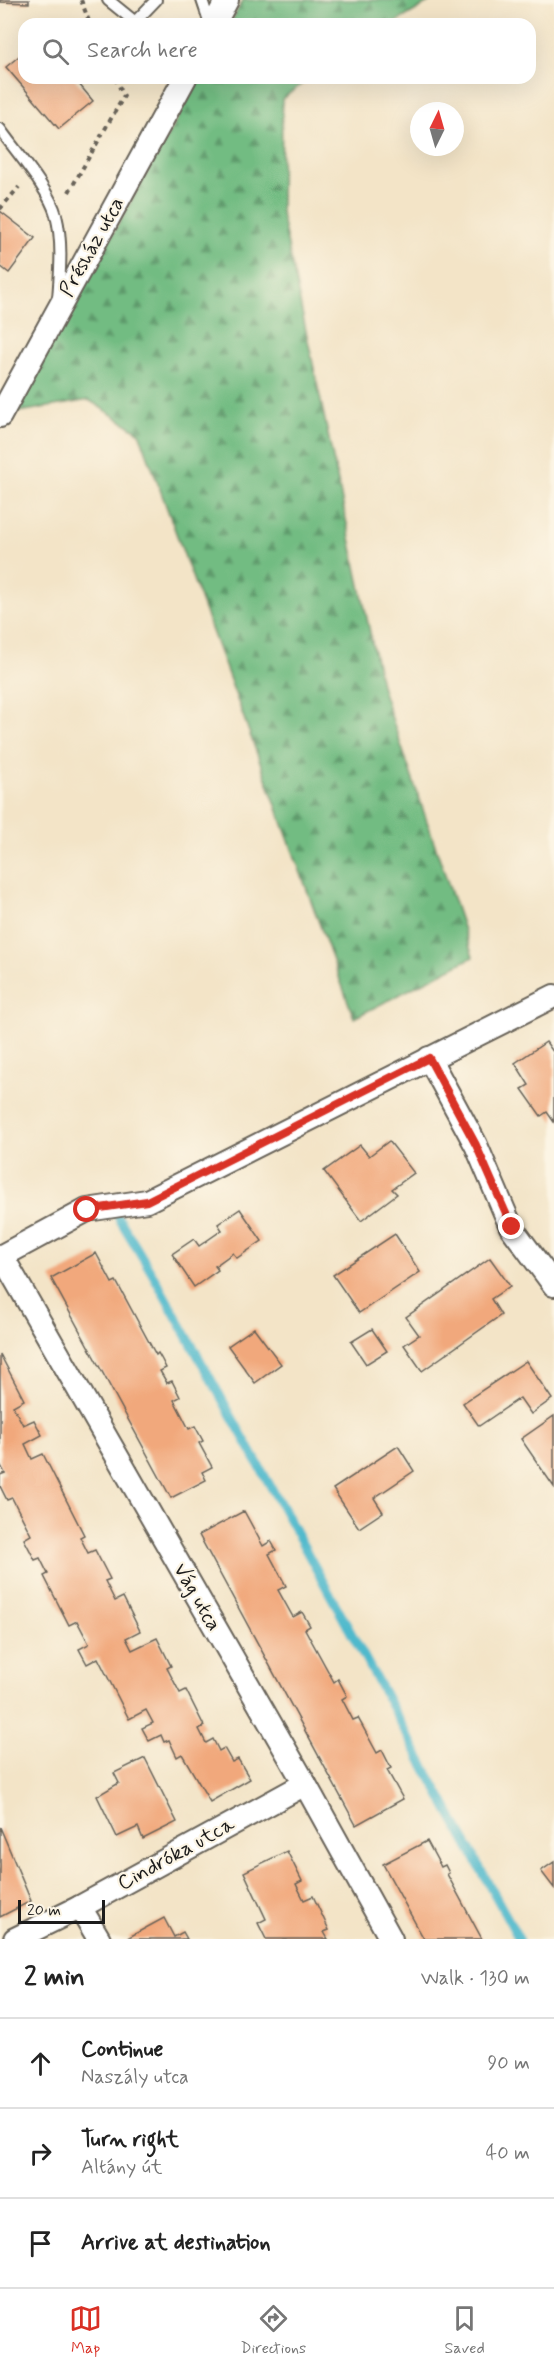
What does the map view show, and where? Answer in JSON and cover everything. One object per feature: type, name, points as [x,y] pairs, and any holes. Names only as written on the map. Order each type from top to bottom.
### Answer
[{"type":"street","points":[[216,18],[227,0]]},
{"type":"street","name":"Présház utca","points":[[0,416],[181,84]]},
{"type":"street","points":[[1,1256],[87,1210],[147,1201],[554,996]]},
{"type":"street","points":[[429,1058],[476,1145],[512,1227],[554,1285]]},
{"type":"street","name":"Vág utca","points":[[1,1256],[391,1939]]},
{"type":"street","name":"Cindróka utca","points":[[15,1939],[80,1907],[304,1784]]},
{"type":"street","points":[[80,1907],[99,1939]]},
{"type":"lane","points":[[108,0],[128,18]]},
{"type":"lane","points":[[137,18],[156,0]]},
{"type":"lane","points":[[202,0],[210,18]]},
{"type":"lane","points":[[0,129],[47,195],[56,214],[61,253],[57,312]]},
{"type":"path","points":[[81,0],[88,18]]},
{"type":"path","points":[[56,214],[124,96],[118,84]]},
{"type":"path","points":[[0,209],[31,172]]},
{"type":"green space","points":[[243,0],[433,0],[403,18],[233,18]]},
{"type":"green space","points":[[197,84],[302,84],[282,99],[281,213],[382,689],[473,957],[354,1018],[139,432],[89,400],[13,413]]},
{"type":"building","points":[[0,0],[29,0],[29,3],[0,2]]},
{"type":"building","points":[[18,57],[18,81],[6,67]]},
{"type":"building","points":[[21,84],[79,84],[93,101],[59,129]]},
{"type":"building","points":[[0,211],[35,238],[9,273],[0,266]]},
{"type":"building","points":[[546,1042],[554,1053],[554,1122],[547,1112],[541,1116],[522,1089],[529,1085],[515,1063]]},
{"type":"building","points":[[389,1141],[414,1173],[392,1189],[397,1194],[361,1221],[324,1171],[360,1145],[369,1156]]},
{"type":"building","points":[[240,1209],[262,1241],[237,1258],[233,1253],[215,1266],[218,1270],[194,1287],[172,1254],[194,1239],[199,1246],[222,1230],[218,1224]]},
{"type":"building","points":[[395,1234],[420,1272],[359,1313],[333,1275]]},
{"type":"building","points":[[96,1253],[112,1283],[116,1281],[156,1355],[158,1353],[162,1360],[166,1368],[160,1371],[167,1383],[172,1381],[180,1397],[174,1400],[189,1429],[195,1426],[203,1441],[199,1443],[212,1467],[202,1472],[206,1480],[171,1498],[51,1278]]},
{"type":"building","points":[[490,1258],[510,1286],[491,1299],[501,1315],[422,1371],[404,1345],[419,1335],[406,1317]]},
{"type":"building","points":[[254,1328],[281,1364],[255,1383],[228,1346]]},
{"type":"building","points":[[372,1329],[387,1351],[366,1364],[351,1342]]},
{"type":"building","points":[[0,1354],[24,1400],[13,1406],[23,1425],[34,1420],[42,1435],[25,1444],[32,1459],[43,1454],[84,1535],[80,1537],[88,1553],[95,1550],[110,1579],[105,1581],[115,1601],[123,1597],[140,1631],[126,1638],[132,1650],[157,1638],[171,1666],[167,1668],[180,1693],[186,1690],[204,1726],[199,1729],[206,1743],[213,1739],[219,1751],[224,1748],[232,1762],[238,1759],[250,1779],[210,1802],[182,1754],[177,1757],[169,1740],[164,1742],[161,1735],[149,1741],[142,1728],[153,1723],[146,1710],[129,1719],[98,1658],[87,1664],[79,1649],[89,1644],[77,1621],[69,1625],[44,1576],[48,1574],[40,1558],[35,1560],[24,1539],[31,1535],[12,1498],[7,1500],[0,1486],[0,1475],[5,1473],[0,1464]]},
{"type":"building","points":[[526,1361],[552,1399],[531,1414],[520,1398],[479,1426],[463,1403]]},
{"type":"building","points":[[554,1416],[554,1487],[521,1439]]},
{"type":"building","points":[[398,1446],[414,1471],[374,1498],[383,1512],[359,1528],[333,1489]]},
{"type":"building","points":[[244,1511],[263,1546],[271,1541],[276,1550],[269,1554],[286,1586],[278,1590],[293,1617],[302,1612],[310,1626],[305,1629],[334,1682],[338,1679],[347,1696],[342,1699],[353,1720],[358,1718],[377,1753],[382,1750],[391,1768],[387,1770],[403,1799],[356,1825],[199,1535]]},
{"type":"building","points":[[145,1758],[177,1822],[143,1839],[138,1827],[117,1837],[97,1796],[119,1783],[114,1773]]},
{"type":"building","points":[[0,1827],[31,1901],[0,1917]]},
{"type":"building","points":[[427,1841],[441,1867],[445,1865],[449,1873],[447,1874],[482,1939],[424,1939],[383,1864]]},
{"type":"building","points":[[287,1851],[302,1881],[296,1884],[304,1900],[313,1896],[329,1930],[324,1932],[328,1939],[266,1939],[258,1923],[266,1919],[244,1872]]},
{"type":"building","points":[[554,1862],[554,1888],[541,1871]]},
{"type":"building","points":[[164,1918],[174,1937],[183,1932],[187,1939],[130,1939],[129,1937]]},
{"type":"waterway","points":[[117,1215],[153,1275],[286,1514],[519,1939]]},
{"type":"route","points":[[87,1210],[147,1201],[429,1058],[476,1145],[512,1227]]}]
